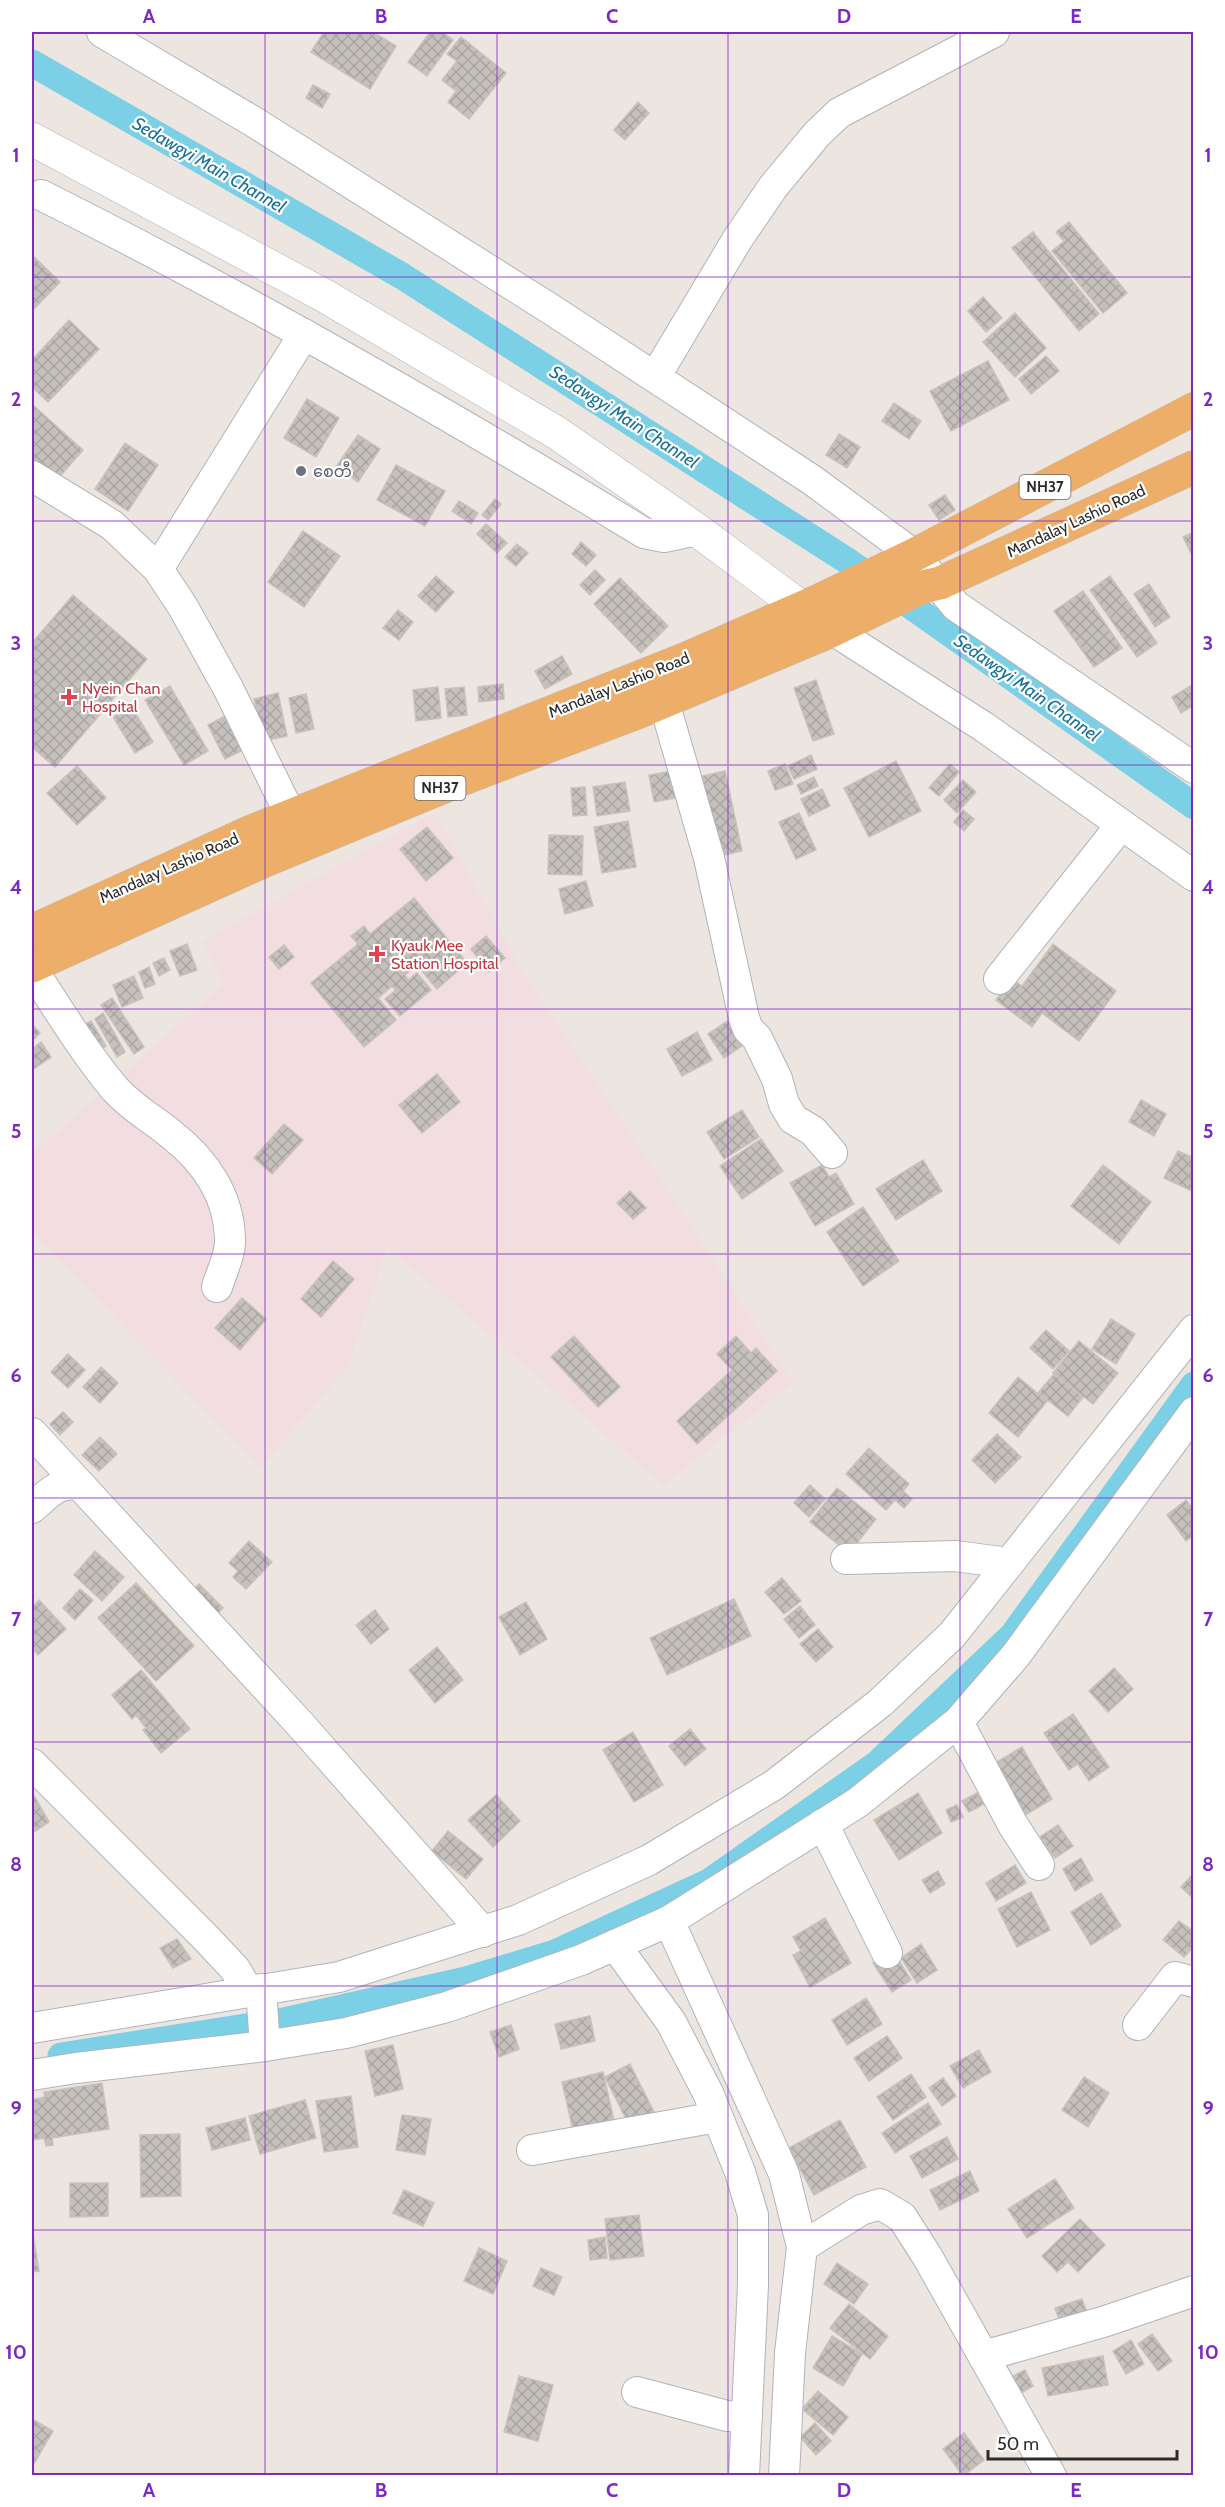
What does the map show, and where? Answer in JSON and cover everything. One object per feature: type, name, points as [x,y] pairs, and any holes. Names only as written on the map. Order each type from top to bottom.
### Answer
[{"type":"highway","name":"Mandalay Lashio Road","points":[[32,931],[291,816],[685,659],[810,604],[905,559],[1194,409]]},
{"type":"highway","name":"Mandalay Lashio Road","points":[[32,967],[285,853],[465,778],[664,702],[843,625],[1194,467]]},
{"type":"street","points":[[102,32],[264,128],[655,377],[812,480],[980,625],[1194,768]]},
{"type":"street","points":[[655,377],[743,231],[773,188],[817,134],[839,113],[994,32]]},
{"type":"street","points":[[32,139],[69,161],[355,313],[557,433],[698,530],[843,625],[1194,876]]},
{"type":"street","points":[[69,161],[36,200],[304,334],[496,443],[644,533],[664,537],[698,530]]},
{"type":"street","points":[[158,569],[304,334]]},
{"type":"street","points":[[32,476],[112,525],[158,569],[183,607],[228,688],[291,816]]},
{"type":"street","points":[[664,702],[709,858],[748,1029],[757,1038],[793,1119],[813,1131],[832,1153]]},
{"type":"street","points":[[999,979],[1121,825]]},
{"type":"street","points":[[32,967],[82,1046],[116,1090],[141,1115],[172,1134],[204,1165],[223,1196],[231,1240],[217,1287]]},
{"type":"street","points":[[32,2028],[257,1993],[339,1977],[483,1932],[518,1920],[649,1860],[774,1785],[888,1695],[952,1635],[1194,1330]]},
{"type":"street","points":[[32,2075],[264,2041],[346,2033],[447,2007],[581,1960],[669,1922],[857,1803],[958,1722],[1016,1655],[1194,1412]]},
{"type":"street","points":[[32,1433],[299,1724],[483,1932]]},
{"type":"street","points":[[32,1508],[58,1486],[71,1482],[81,1486]]},
{"type":"street","points":[[846,1558],[955,1556],[1009,1563]]},
{"type":"street","points":[[958,1722],[1013,1826],[1039,1865]]},
{"type":"street","points":[[32,1764],[206,1938],[257,1993],[264,2041]]},
{"type":"street","points":[[823,1824],[886,1953]]},
{"type":"street","points":[[669,1922],[780,2164],[802,2247],[770,2353],[747,2417],[744,2475]]},
{"type":"street","points":[[615,1945],[671,2022],[717,2117],[753,2215],[753,2285],[770,2353],[784,2475]]},
{"type":"street","points":[[1138,2025],[1175,1977],[1194,1982]]},
{"type":"street","points":[[532,2150],[717,2117]]},
{"type":"street","points":[[802,2247],[861,2210],[880,2204],[902,2217],[984,2356],[1042,2472]]},
{"type":"street","points":[[984,2356],[1194,2291]]},
{"type":"street","points":[[637,2392],[727,2416],[747,2417]]},
{"type":"shaded area","points":[[435,812],[520,967],[794,1382],[664,1485],[387,1247],[348,1367],[260,1468],[32,1232],[32,1154],[223,985],[203,941]]},
{"type":"building","points":[[324,32],[373,32],[396,46],[370,89],[311,52]]},
{"type":"building","points":[[430,32],[442,32],[453,40],[427,76],[408,62]]},
{"type":"building","points":[[461,37],[506,73],[469,119],[448,102],[456,91],[442,80],[457,61],[447,54]]},
{"type":"building","points":[[313,85],[330,94],[322,108],[306,98]]},
{"type":"building","points":[[638,102],[649,113],[625,140],[614,130]]},
{"type":"building","points":[[1069,222],[1127,293],[1103,313],[1052,251],[1064,241],[1056,232]]},
{"type":"building","points":[[1033,232],[1099,314],[1079,331],[1012,248]]},
{"type":"building","points":[[32,255],[60,282],[32,311]]},
{"type":"building","points":[[983,297],[1002,318],[986,332],[968,311]]},
{"type":"building","points":[[1015,313],[1046,348],[1015,377],[983,342]]},
{"type":"building","points":[[69,320],[99,349],[48,402],[32,387],[32,360]]},
{"type":"building","points":[[1046,356],[1059,371],[1031,394],[1019,379]]},
{"type":"building","points":[[988,361],[1009,400],[951,431],[930,391]]},
{"type":"building","points":[[307,399],[339,418],[316,457],[284,438]]},
{"type":"building","points":[[894,403],[921,421],[909,439],[882,421]]},
{"type":"building","points":[[34,406],[83,450],[55,482],[32,461],[32,409]]},
{"type":"building","points":[[839,434],[860,447],[847,468],[826,455]]},
{"type":"building","points":[[358,435],[380,449],[358,482],[336,467]]},
{"type":"building","points":[[125,443],[158,465],[128,511],[95,489]]},
{"type":"building","points":[[396,465],[445,491],[425,526],[377,500]]},
{"type":"building","points":[[945,495],[955,510],[939,520],[929,505]]},
{"type":"building","points":[[495,499],[501,504],[488,520],[482,515]]},
{"type":"building","points":[[459,501],[478,513],[471,524],[452,511]]},
{"type":"building","points":[[486,524],[507,543],[497,553],[477,534]]},
{"type":"building","points":[[303,531],[340,556],[304,607],[268,582]]},
{"type":"building","points":[[1194,532],[1194,557],[1193,557],[1183,537]]},
{"type":"building","points":[[581,542],[596,555],[586,566],[572,554]]},
{"type":"building","points":[[517,544],[528,553],[516,566],[505,557]]},
{"type":"building","points":[[595,570],[605,580],[590,595],[580,585]]},
{"type":"building","points":[[436,576],[454,592],[436,612],[418,596]]},
{"type":"building","points":[[1110,576],[1157,643],[1137,657],[1090,590]]},
{"type":"building","points":[[620,578],[668,626],[641,653],[594,604]]},
{"type":"building","points":[[1149,584],[1170,617],[1155,627],[1134,594]]},
{"type":"building","points":[[1083,591],[1122,648],[1094,667],[1054,611]]},
{"type":"building","points":[[73,595],[147,659],[55,767],[32,747],[32,643]]},
{"type":"building","points":[[398,610],[413,622],[399,640],[383,628]]},
{"type":"building","points":[[562,656],[572,674],[545,689],[535,671]]},
{"type":"building","points":[[816,680],[834,734],[813,741],[794,688]]},
{"type":"building","points":[[503,684],[504,699],[479,702],[478,687]]},
{"type":"building","points":[[1194,684],[1194,705],[1181,713],[1172,697]]},
{"type":"building","points":[[170,686],[208,751],[184,765],[145,700]]},
{"type":"building","points":[[438,687],[441,718],[416,721],[413,690]]},
{"type":"building","points":[[464,687],[467,715],[448,717],[445,689]]},
{"type":"building","points":[[278,693],[287,736],[263,741],[254,699]]},
{"type":"building","points":[[306,694],[314,729],[296,733],[289,698]]},
{"type":"building","points":[[131,706],[153,742],[135,753],[113,717]]},
{"type":"building","points":[[229,714],[247,748],[225,759],[208,725]]},
{"type":"building","points":[[811,755],[817,769],[794,779],[788,766]]},
{"type":"building","points":[[896,761],[921,811],[869,837],[844,788]]},
{"type":"building","points":[[785,764],[793,784],[775,790],[768,771]]},
{"type":"building","points":[[950,764],[959,772],[939,796],[929,788]]},
{"type":"building","points":[[77,766],[106,798],[77,825],[47,793]]},
{"type":"building","points":[[677,770],[681,797],[654,802],[649,775]]},
{"type":"building","points":[[725,771],[742,851],[715,857],[698,777]]},
{"type":"building","points":[[814,777],[818,786],[801,794],[797,785]]},
{"type":"building","points":[[963,780],[976,792],[957,813],[944,800]]},
{"type":"building","points":[[625,782],[630,811],[597,816],[593,787]]},
{"type":"building","points":[[585,787],[587,815],[573,816],[571,788]]},
{"type":"building","points":[[822,789],[830,806],[809,816],[801,799]]},
{"type":"building","points":[[963,810],[974,819],[964,831],[954,822]]},
{"type":"building","points":[[799,813],[816,850],[796,859],[779,822]]},
{"type":"building","points":[[628,821],[636,867],[602,873],[594,827]]},
{"type":"building","points":[[427,827],[453,858],[426,881],[400,849]]},
{"type":"building","points":[[549,835],[583,836],[582,875],[548,874]]},
{"type":"building","points":[[586,881],[593,906],[565,914],[559,889]]},
{"type":"building","points":[[414,898],[467,963],[437,989],[417,965],[405,975],[408,980],[417,973],[431,990],[400,1016],[385,999],[396,990],[392,986],[378,998],[396,1020],[364,1047],[311,983],[358,944],[351,936],[364,926],[370,934]]},
{"type":"building","points":[[486,936],[505,958],[489,972],[471,949]]},
{"type":"building","points":[[187,944],[197,970],[180,976],[170,951]]},
{"type":"building","points":[[1053,944],[1116,991],[1079,1041],[1042,1013],[1032,1027],[996,1000],[1012,979],[1022,986]]},
{"type":"building","points":[[284,945],[294,957],[279,969],[269,957]]},
{"type":"building","points":[[164,958],[170,970],[159,976],[153,963]]},
{"type":"building","points":[[149,967],[155,984],[145,988],[139,972]]},
{"type":"building","points":[[134,976],[143,998],[122,1007],[113,985]]},
{"type":"building","points":[[112,998],[144,1047],[134,1054],[101,1005]]},
{"type":"building","points":[[103,1013],[125,1052],[117,1057],[95,1019]]},
{"type":"building","points":[[732,1018],[748,1042],[724,1058],[708,1034]]},
{"type":"building","points":[[91,1021],[106,1046],[97,1052],[81,1026]]},
{"type":"building","points":[[32,1024],[40,1033],[32,1041]]},
{"type":"building","points":[[697,1032],[712,1060],[682,1076],[667,1049]]},
{"type":"building","points":[[41,1042],[51,1057],[32,1070],[32,1049]]},
{"type":"building","points":[[437,1074],[460,1102],[422,1133],[399,1105]]},
{"type":"building","points":[[1141,1100],[1166,1114],[1154,1136],[1129,1122]]},
{"type":"building","points":[[742,1110],[759,1137],[724,1159],[707,1132]]},
{"type":"building","points":[[284,1124],[303,1140],[272,1174],[254,1158]]},
{"type":"building","points":[[761,1139],[783,1171],[742,1199],[720,1166]]},
{"type":"building","points":[[1178,1151],[1194,1158],[1194,1192],[1164,1178]]},
{"type":"building","points":[[923,1160],[942,1191],[896,1220],[876,1189]]},
{"type":"building","points":[[822,1165],[829,1177],[836,1173],[854,1204],[815,1226],[790,1183]]},
{"type":"building","points":[[1103,1165],[1151,1202],[1119,1244],[1071,1206]]},
{"type":"building","points":[[630,1191],[646,1208],[633,1219],[617,1203]]},
{"type":"building","points":[[863,1207],[899,1261],[863,1286],[827,1232]]},
{"type":"building","points":[[333,1261],[354,1279],[321,1317],[301,1299]]},
{"type":"building","points":[[242,1298],[266,1319],[240,1350],[215,1328]]},
{"type":"building","points":[[1111,1319],[1135,1334],[1116,1364],[1092,1349]]},
{"type":"building","points":[[1046,1330],[1069,1351],[1053,1369],[1030,1348]]},
{"type":"building","points":[[574,1336],[620,1387],[598,1407],[551,1357]]},
{"type":"building","points":[[736,1336],[751,1353],[756,1348],[777,1371],[697,1444],[677,1421],[732,1370],[717,1354]]},
{"type":"building","points":[[1079,1341],[1118,1373],[1093,1404],[1053,1373]]},
{"type":"building","points":[[68,1354],[85,1370],[68,1388],[51,1372]]},
{"type":"building","points":[[101,1367],[118,1383],[100,1403],[83,1387]]},
{"type":"building","points":[[1054,1374],[1083,1397],[1068,1416],[1038,1393]]},
{"type":"building","points":[[1018,1377],[1047,1401],[1018,1437],[989,1413]]},
{"type":"building","points":[[63,1412],[73,1422],[60,1435],[50,1424]]},
{"type":"building","points":[[997,1434],[1021,1457],[995,1483],[972,1460]]},
{"type":"building","points":[[100,1437],[117,1454],[99,1471],[82,1455]]},
{"type":"building","points":[[869,1448],[909,1484],[903,1491],[912,1499],[904,1508],[895,1500],[886,1510],[846,1474]]},
{"type":"building","points":[[810,1485],[825,1499],[809,1517],[794,1503]]},
{"type":"building","points":[[837,1488],[876,1519],[849,1553],[810,1522]]},
{"type":"building","points":[[1186,1500],[1194,1511],[1194,1535],[1186,1541],[1167,1515]]},
{"type":"building","points":[[249,1541],[272,1562],[246,1589],[233,1577],[238,1571],[229,1563]]},
{"type":"building","points":[[95,1551],[124,1577],[102,1601],[74,1575]]},
{"type":"building","points":[[782,1578],[801,1601],[784,1614],[765,1592]]},
{"type":"building","points":[[136,1583],[194,1646],[156,1681],[98,1618]]},
{"type":"building","points":[[199,1584],[223,1608],[212,1619],[188,1594]]},
{"type":"building","points":[[80,1589],[93,1600],[75,1620],[63,1608]]},
{"type":"building","points":[[734,1599],[751,1636],[667,1675],[650,1638]]},
{"type":"building","points":[[39,1600],[66,1629],[38,1655],[32,1648],[32,1607]]},
{"type":"building","points":[[526,1602],[547,1639],[520,1655],[499,1617]]},
{"type":"building","points":[[800,1606],[815,1625],[799,1638],[784,1619]]},
{"type":"building","points":[[375,1610],[389,1629],[371,1644],[356,1625]]},
{"type":"building","points":[[818,1629],[833,1647],[816,1662],[800,1644]]},
{"type":"building","points":[[437,1647],[463,1680],[435,1703],[409,1670]]},
{"type":"building","points":[[1114,1668],[1133,1689],[1108,1712],[1089,1691]]},
{"type":"building","points":[[141,1670],[190,1729],[161,1753],[143,1730],[146,1728],[136,1715],[132,1719],[112,1695]]},
{"type":"building","points":[[1073,1714],[1109,1767],[1089,1781],[1078,1764],[1069,1770],[1044,1733]]},
{"type":"building","points":[[690,1729],[706,1749],[685,1766],[669,1746]]},
{"type":"building","points":[[633,1732],[663,1785],[634,1802],[603,1750]]},
{"type":"building","points":[[1022,1747],[1052,1799],[1022,1817],[992,1765]]},
{"type":"building","points":[[32,1792],[49,1822],[32,1833]]},
{"type":"building","points":[[918,1793],[942,1833],[899,1860],[874,1820]]},
{"type":"building","points":[[977,1793],[984,1804],[969,1812],[962,1801]]},
{"type":"building","points":[[496,1795],[520,1821],[493,1847],[468,1820]]},
{"type":"building","points":[[957,1805],[963,1817],[951,1822],[946,1810]]},
{"type":"building","points":[[1058,1825],[1073,1846],[1055,1858],[1040,1837]]},
{"type":"building","points":[[448,1831],[483,1859],[466,1879],[432,1851]]},
{"type":"building","points":[[1081,1858],[1093,1880],[1075,1891],[1063,1869]]},
{"type":"building","points":[[1015,1865],[1026,1883],[996,1901],[986,1883]]},
{"type":"building","points":[[938,1871],[945,1884],[930,1893],[922,1880]]},
{"type":"building","points":[[1194,1873],[1194,1899],[1181,1887]]},
{"type":"building","points":[[1031,1892],[1050,1930],[1017,1947],[998,1909]]},
{"type":"building","points":[[1101,1893],[1121,1926],[1091,1945],[1071,1912]]},
{"type":"building","points":[[825,1918],[851,1963],[810,1987],[793,1955],[801,1951],[793,1937]]},
{"type":"building","points":[[1179,1921],[1194,1932],[1194,1946],[1184,1957],[1163,1940]]},
{"type":"building","points":[[177,1939],[191,1959],[173,1968],[160,1948]]},
{"type":"building","points":[[921,1944],[937,1970],[917,1983],[901,1958]]},
{"type":"building","points":[[893,1951],[911,1980],[892,1992],[873,1963]]},
{"type":"building","points":[[866,1998],[882,2024],[847,2045],[832,2020]]},
{"type":"building","points":[[590,2016],[595,2041],[561,2049],[555,2024]]},
{"type":"building","points":[[511,2025],[519,2049],[499,2057],[490,2032]]},
{"type":"building","points":[[887,2036],[902,2058],[869,2081],[854,2058]]},
{"type":"building","points":[[393,2045],[403,2089],[375,2096],[365,2051]]},
{"type":"building","points":[[979,2050],[991,2072],[963,2088],[950,2066]]},
{"type":"building","points":[[630,2064],[655,2114],[630,2127],[605,2077]]},
{"type":"building","points":[[603,2072],[615,2125],[574,2135],[562,2082]]},
{"type":"building","points":[[911,2074],[926,2097],[893,2120],[877,2097]]},
{"type":"building","points":[[1084,2077],[1109,2093],[1088,2127],[1062,2110]]},
{"type":"building","points":[[943,2078],[956,2096],[942,2106],[929,2088]]},
{"type":"building","points":[[102,2083],[109,2129],[52,2138],[53,2145],[46,2146],[44,2138],[32,2140],[32,2100],[45,2097],[44,2092]]},
{"type":"building","points":[[351,2096],[358,2147],[324,2152],[316,2101]]},
{"type":"building","points":[[305,2100],[316,2138],[260,2154],[249,2116]]},
{"type":"building","points":[[928,2103],[941,2124],[895,2153],[882,2133]]},
{"type":"building","points":[[402,2115],[431,2119],[425,2155],[396,2150]]},
{"type":"building","points":[[245,2118],[250,2140],[212,2150],[206,2128]]},
{"type":"building","points":[[840,2120],[866,2167],[814,2195],[789,2148]]},
{"type":"building","points":[[180,2134],[181,2196],[141,2197],[140,2135]]},
{"type":"building","points":[[947,2137],[958,2159],[922,2178],[910,2156]]},
{"type":"building","points":[[970,2171],[979,2191],[940,2210],[930,2190]]},
{"type":"building","points":[[1055,2179],[1074,2208],[1027,2238],[1008,2209]]},
{"type":"building","points":[[70,2183],[108,2183],[108,2216],[70,2217]]},
{"type":"building","points":[[404,2190],[434,2203],[423,2226],[393,2213]]},
{"type":"building","points":[[639,2215],[644,2256],[610,2260],[605,2219]]},
{"type":"building","points":[[1080,2219],[1105,2245],[1078,2272],[1068,2262],[1057,2272],[1042,2256]]},
{"type":"building","points":[[32,2228],[39,2271],[32,2272]]},
{"type":"building","points":[[605,2237],[607,2258],[590,2260],[588,2240]]},
{"type":"building","points":[[479,2248],[507,2261],[493,2294],[464,2281]]},
{"type":"building","points":[[837,2263],[868,2284],[854,2304],[824,2284]]},
{"type":"building","points":[[541,2268],[562,2277],[554,2295],[533,2286]]},
{"type":"building","points":[[1082,2299],[1090,2320],[1063,2330],[1055,2308]]},
{"type":"building","points":[[849,2304],[888,2336],[870,2359],[830,2328]]},
{"type":"building","points":[[1152,2334],[1172,2361],[1158,2371],[1138,2344]]},
{"type":"building","points":[[832,2336],[862,2354],[843,2386],[813,2368]]},
{"type":"building","points":[[1131,2340],[1144,2364],[1126,2374],[1113,2351]]},
{"type":"building","points":[[1103,2356],[1108,2385],[1048,2396],[1042,2368]]},
{"type":"building","points":[[1025,2370],[1033,2386],[1021,2393],[1013,2376]]},
{"type":"building","points":[[519,2376],[553,2385],[538,2441],[504,2432]]},
{"type":"building","points":[[818,2391],[848,2417],[833,2435],[802,2409]]},
{"type":"building","points":[[32,2419],[53,2431],[32,2467]]},
{"type":"building","points":[[815,2423],[831,2441],[816,2455],[800,2437]]},
{"type":"building","points":[[964,2433],[984,2460],[963,2476],[943,2449]]},
{"type":"waterway","name":"Sedawgyi Main Channel","points":[[32,63],[402,276],[846,560],[1194,806]]},
{"type":"waterway","points":[[61,2056],[284,2021],[466,1980],[555,1953],[709,1882],[877,1764],[1013,1635],[1194,1385]]},
{"type":"place","name":"စေတီ","points":[[301,471]]},
{"type":"place","name":"Nyein Chan Hospital","points":[[69,697]]},
{"type":"place","name":"Kyauk Mee Station Hospital","points":[[377,954]]}]
